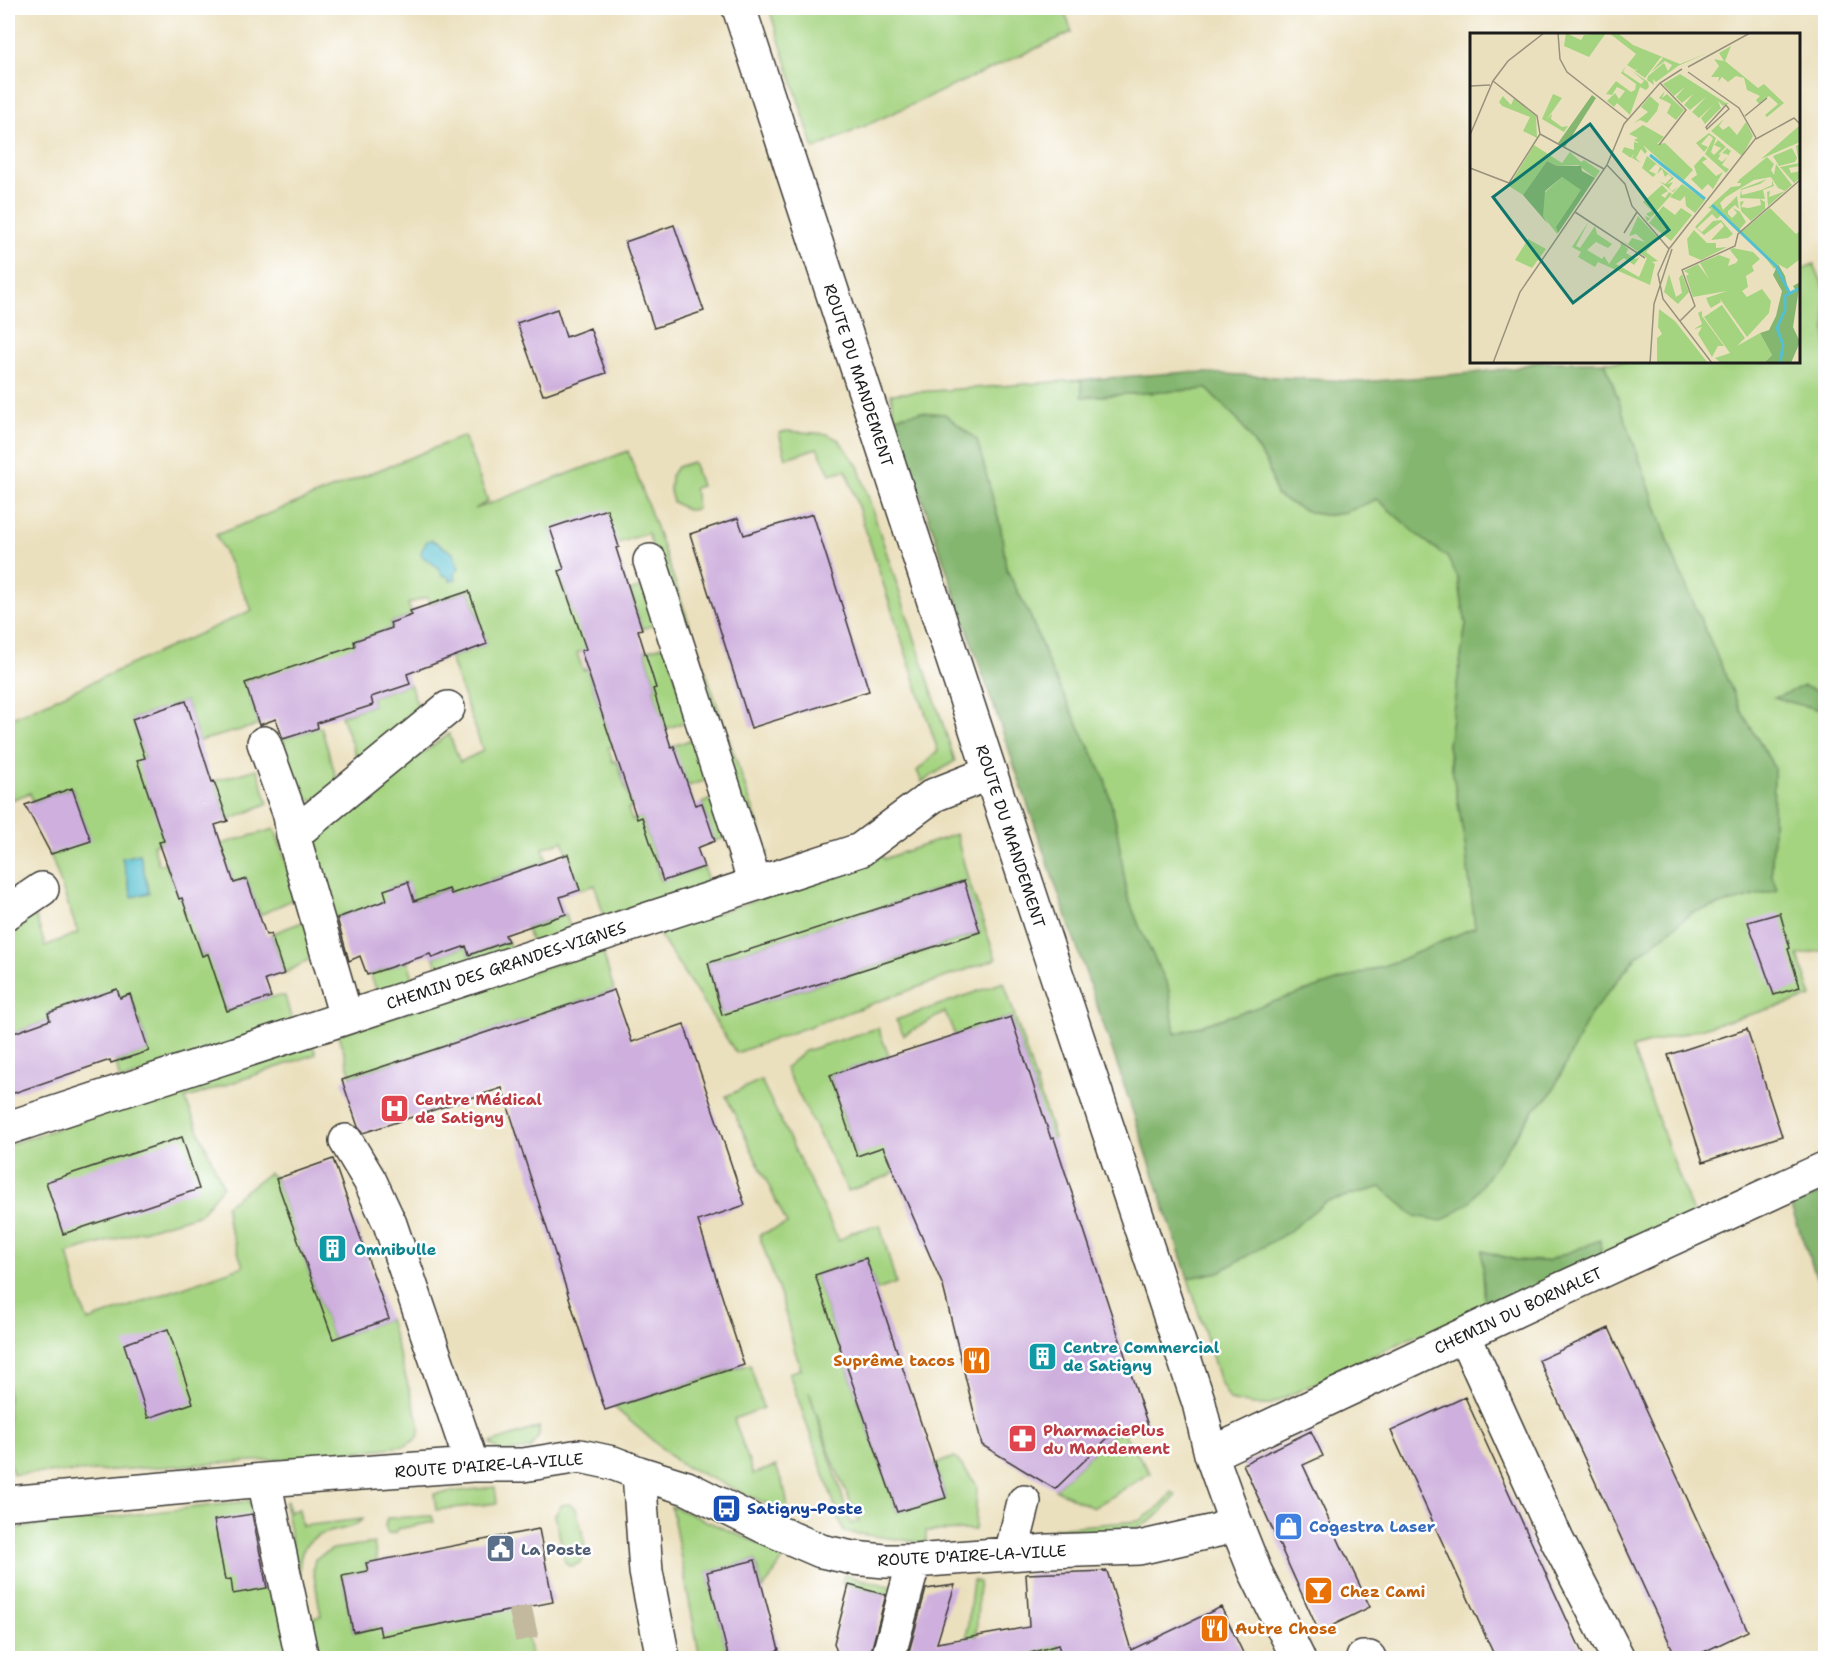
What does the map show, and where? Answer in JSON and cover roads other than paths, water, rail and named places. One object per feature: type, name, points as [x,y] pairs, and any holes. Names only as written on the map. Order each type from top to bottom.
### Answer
[{"type":"street","name":"ROUTE DU MANDEMENT","points":[[739,8],[1199,1403],[1211,1454],[1255,1571],[1298,1659]]},
{"type":"street","points":[[650,561],[755,883]]},
{"type":"street","points":[[293,835],[352,789],[448,708]]},
{"type":"street","points":[[264,743],[290,815],[293,835],[346,1017]]},
{"type":"street","name":"CHEMIN DES GRANDES-VIGNES","points":[[8,1128],[860,850],[934,795],[990,773]]},
{"type":"street","points":[[8,912],[42,889]]},
{"type":"street","points":[[346,1141],[370,1181],[390,1224],[472,1465]]},
{"type":"street","name":"CHEMIN DU BORNALET","points":[[1211,1454],[1826,1168]]},
{"type":"street","points":[[1464,1335],[1557,1540],[1618,1659]]},
{"type":"street","name":"ROUTE D'AIRE-LA-VILLE","points":[[8,1503],[264,1480],[472,1465],[523,1465],[580,1456],[613,1463],[687,1488],[763,1526],[821,1551],[864,1559],[914,1561],[1139,1548],[1218,1530],[1235,1521]]},
{"type":"street","points":[[639,1473],[646,1572],[658,1654]]},
{"type":"street","points":[[264,1480],[302,1659]]},
{"type":"street","points":[[1011,1554],[1024,1502]]},
{"type":"street","points":[[888,1659],[914,1561]]},
{"type":"street","points":[[1363,1659],[1369,1659]]},
{"type":"water","points":[[432,540],[453,553],[459,568],[454,574],[456,579],[450,581],[449,577],[442,575],[439,568],[422,556],[421,552],[427,541]]},
{"type":"water","points":[[140,854],[149,893],[132,897],[122,858]]},
{"type":"tunnel","points":[[512,1626],[535,1621]]},
{"type":"place","name":"Centre Médical de Satigny","points":[[394,1108]]},
{"type":"place","name":"Omnibulle","points":[[333,1249]]},
{"type":"place","name":"Centre Commercial de Satigny","points":[[1042,1356]]},
{"type":"place","name":"Suprême tacos","points":[[976,1360]]},
{"type":"place","name":"PharmaciePlus du Mandement","points":[[1022,1439]]},
{"type":"place","name":"Satigny-Poste","points":[[726,1508]]},
{"type":"place","name":"Cogestra Laser","points":[[1288,1526]]},
{"type":"place","name":"La Poste","points":[[500,1549]]},
{"type":"place","name":"Chez Cami","points":[[1319,1591]]},
{"type":"place","name":"Autre Chose","points":[[1214,1628]]}]
